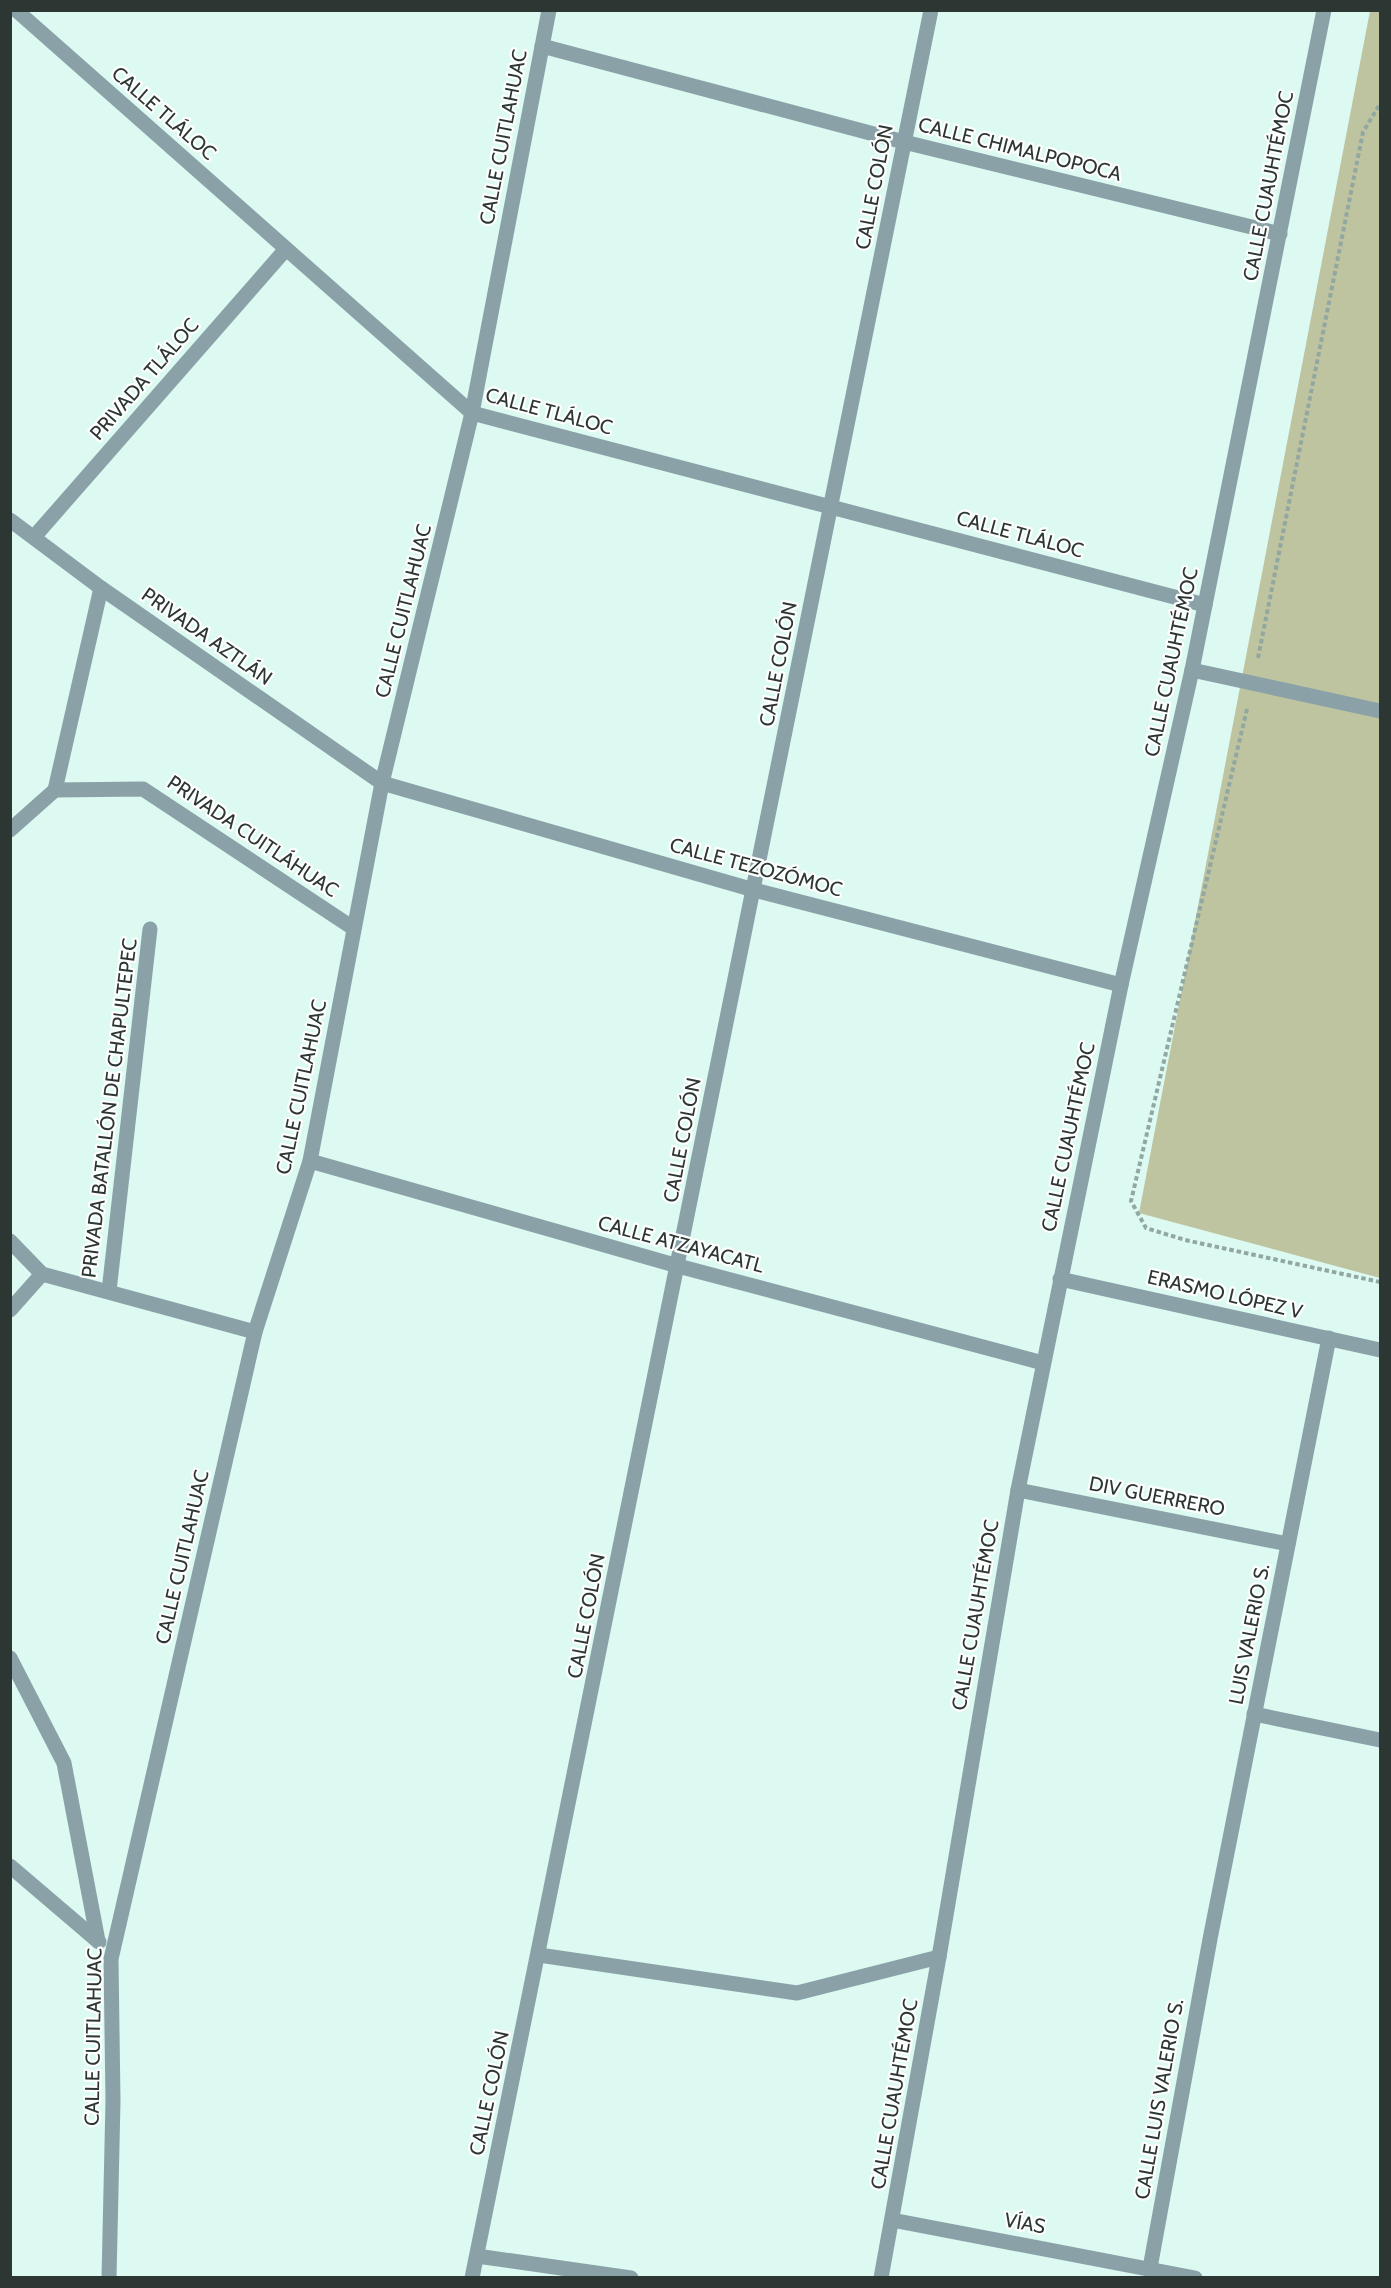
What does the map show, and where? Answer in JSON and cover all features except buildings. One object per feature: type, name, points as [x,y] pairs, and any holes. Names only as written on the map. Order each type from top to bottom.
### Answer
[{"type":"street","name":"CALLE TLÁLOC","points":[[16,10],[472,413],[1204,605]]},
{"type":"street","name":"CALLE CUITLAHUAC","points":[[109,2277],[113,2101],[111,1959],[255,1332],[310,1161],[382,783],[472,413],[549,10]]},
{"type":"street","name":"CALLE COLÓN","points":[[472,2277],[931,10]]},
{"type":"street","name":"CALLE CUAUHTÉMOC","points":[[881,2277],[939,1957],[1018,1490],[1121,985],[1192,670],[1323,11]]},
{"type":"street","name":"CALLE CHIMALPOPOCA","points":[[542,46],[904,142],[1280,234]]},
{"type":"street","name":"PRIVADA TLÁLOC","points":[[34,537],[286,249]]},
{"type":"street","name":"PRIVADA AZTLÁN","points":[[10,520],[100,588],[382,783]]},
{"type":"street","points":[[10,830],[55,790],[100,588]]},
{"type":"street","points":[[1192,670],[1380,711]]},
{"type":"street","name":"CALLE TEZOZÓMOC","points":[[382,783],[754,890],[1121,985]]},
{"type":"street","name":"PRIVADA CUITLÁHUAC","points":[[55,790],[143,789],[353,928]]},
{"type":"street","name":"PRIVADA BATALLÓN DE CHAPULTEPEC","points":[[108,1291],[150,930]]},
{"type":"street","name":"CALLE ATZAYACATL","points":[[310,1161],[678,1266],[1043,1363]]},
{"type":"street","points":[[10,1241],[42,1274],[255,1332]]},
{"type":"street","points":[[10,1311],[42,1274]]},
{"type":"street","name":"ERASMO LÓPEZ V","points":[[1060,1279],[1380,1350]]},
{"type":"street","name":"LUIS VALERIO S.","points":[[1210,1939],[1329,1338]]},
{"type":"street","name":"DIV GUERRERO","points":[[1018,1490],[1288,1544]]},
{"type":"street","points":[[10,1658],[64,1763],[98,1941]]},
{"type":"street","points":[[1254,1714],[1380,1740]]},
{"type":"street","points":[[10,1866],[98,1941],[111,1959]]},
{"type":"street","name":"CALLE LUIS VALERIO S.","points":[[1150,2268],[1210,1939]]},
{"type":"street","points":[[539,1955],[797,1993],[939,1957]]},
{"type":"street","name":"VÍAS","points":[[892,2220],[1195,2277]]},
{"type":"street","points":[[477,2256],[632,2277]]},
{"type":"path","points":[[1380,104],[1364,132],[1253,683],[1131,1200],[1146,1228],[1185,1240],[1380,1282]]},
{"type":"green space","points":[[1370,11],[1380,11],[1380,1278],[1139,1213]]}]
